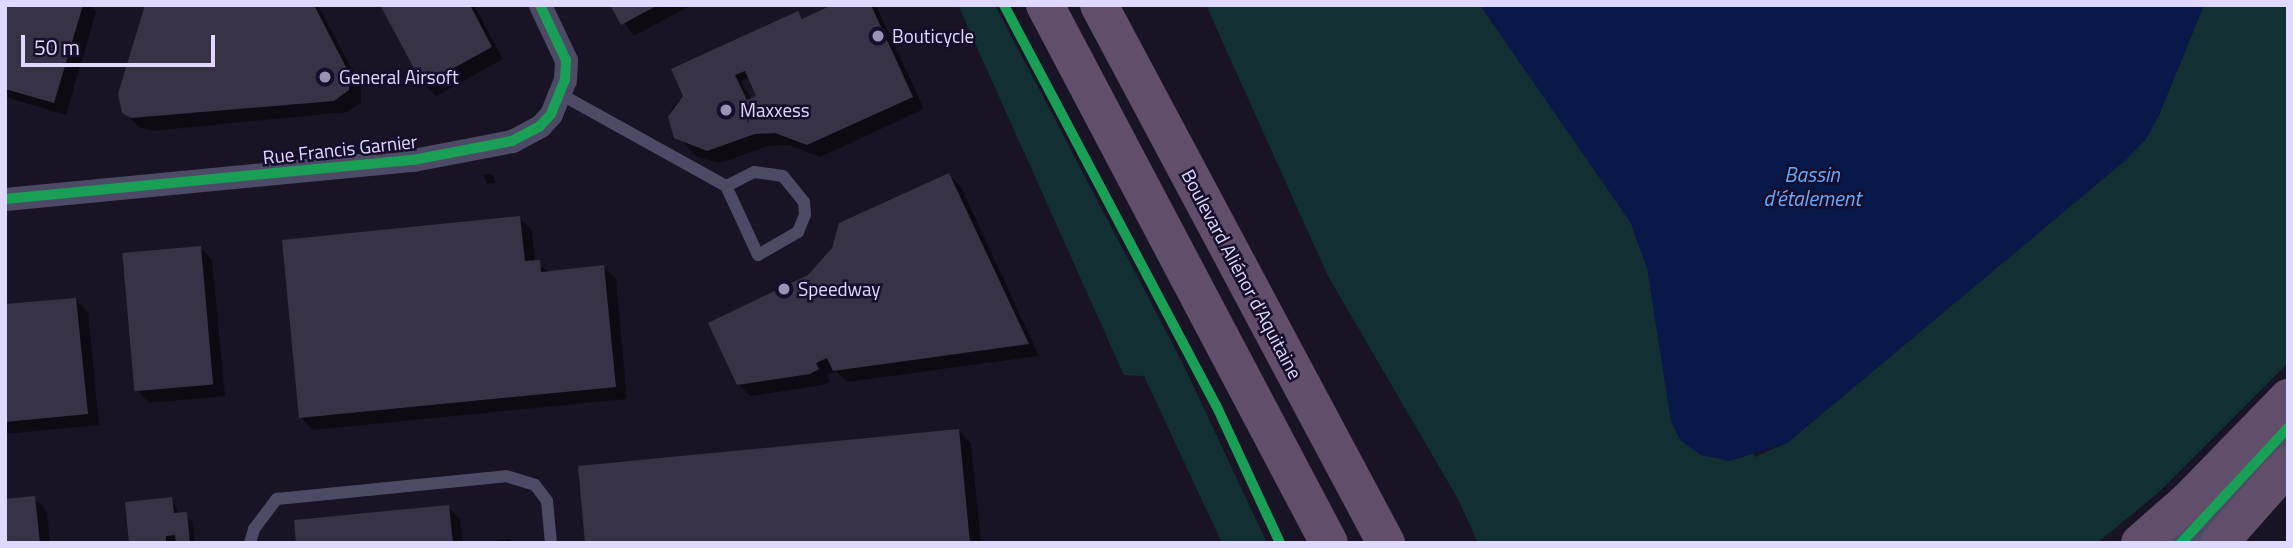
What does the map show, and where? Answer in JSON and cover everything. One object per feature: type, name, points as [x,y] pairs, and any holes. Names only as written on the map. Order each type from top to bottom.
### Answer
[{"type":"highway","points":[[1045,5],[1328,543]]},
{"type":"highway","name":"Boulevard Aliénor d'Aquitaine","points":[[1099,5],[1386,543]]},
{"type":"highway","points":[[2140,543],[2188,501],[2288,398]]},
{"type":"highway","points":[[2219,543],[2288,465]]},
{"type":"street","name":"Rue Francis Garnier","points":[[5,199],[465,153],[512,141],[540,126],[562,95],[566,60],[540,5]]},
{"type":"street","points":[[2181,543],[2288,428]]},
{"type":"lane","points":[[562,95],[726,186],[758,255],[798,232],[805,215],[804,202],[783,176],[754,172],[726,186]]},
{"type":"lane","points":[[250,543],[254,529],[277,499],[506,476],[535,485],[547,501],[551,543]]},
{"type":"green space","points":[[958,5],[995,5],[1182,362],[1267,543],[1222,543],[1144,376],[1124,375]]},
{"type":"green space","points":[[1206,5],[1480,5],[1631,223],[1647,268],[1755,457],[1787,443],[2127,159],[2159,115],[2204,5],[2288,5],[2288,363],[2159,492],[2097,543],[1478,543],[1458,499],[1328,276]]},
{"type":"water","name":"Bassin d'étalement","points":[[1480,5],[2204,5],[2159,115],[2147,138],[2127,159],[1787,443],[1730,461],[1701,455],[1681,441],[1671,422],[1647,268],[1631,223]]},
{"type":"building","points":[[5,5],[83,5],[54,103],[5,89]]},
{"type":"building","points":[[145,5],[314,5],[349,73],[349,90],[334,101],[131,118],[122,113],[118,94]]},
{"type":"building","points":[[380,5],[470,5],[492,47],[423,85]]},
{"type":"building","points":[[610,5],[658,5],[621,25]]},
{"type":"building","points":[[832,5],[871,5],[913,97],[807,145],[775,133],[755,134],[707,151],[674,138],[668,117],[683,96],[671,69],[798,11],[802,19]],"holes":[[[745,71],[756,96],[747,100],[735,75]]]},
{"type":"building","points":[[949,173],[1029,344],[833,371],[827,358],[816,363],[819,369],[810,374],[737,385],[708,323],[808,275],[832,248],[839,223]]},
{"type":"building","points":[[520,216],[525,261],[540,260],[541,272],[604,265],[616,387],[299,418],[282,240]]},
{"type":"building","points":[[201,246],[213,384],[134,391],[122,253]]},
{"type":"building","points":[[76,298],[88,414],[5,422],[5,304]]},
{"type":"building","points":[[959,429],[970,543],[585,543],[578,466]]},
{"type":"building","points":[[35,496],[40,543],[5,543],[5,499]]},
{"type":"building","points":[[172,497],[174,513],[187,512],[190,543],[176,543],[175,535],[166,536],[166,543],[129,543],[125,502]]},
{"type":"building","points":[[449,505],[453,543],[296,543],[294,520]]},
{"type":"cycle path","points":[[5,199],[413,160],[512,141],[540,126],[551,114],[565,80],[566,60],[540,5]]},
{"type":"cycle path","points":[[1004,5],[1216,405],[1280,543]]},
{"type":"cycle path","points":[[2181,543],[2288,428]]},
{"type":"place","name":"Bouticycle","points":[[878,36]]},
{"type":"place","name":"General Airsoft","points":[[325,77]]},
{"type":"place","name":"Maxxess","points":[[726,110]]},
{"type":"place","name":"Speedway","points":[[784,289]]}]
